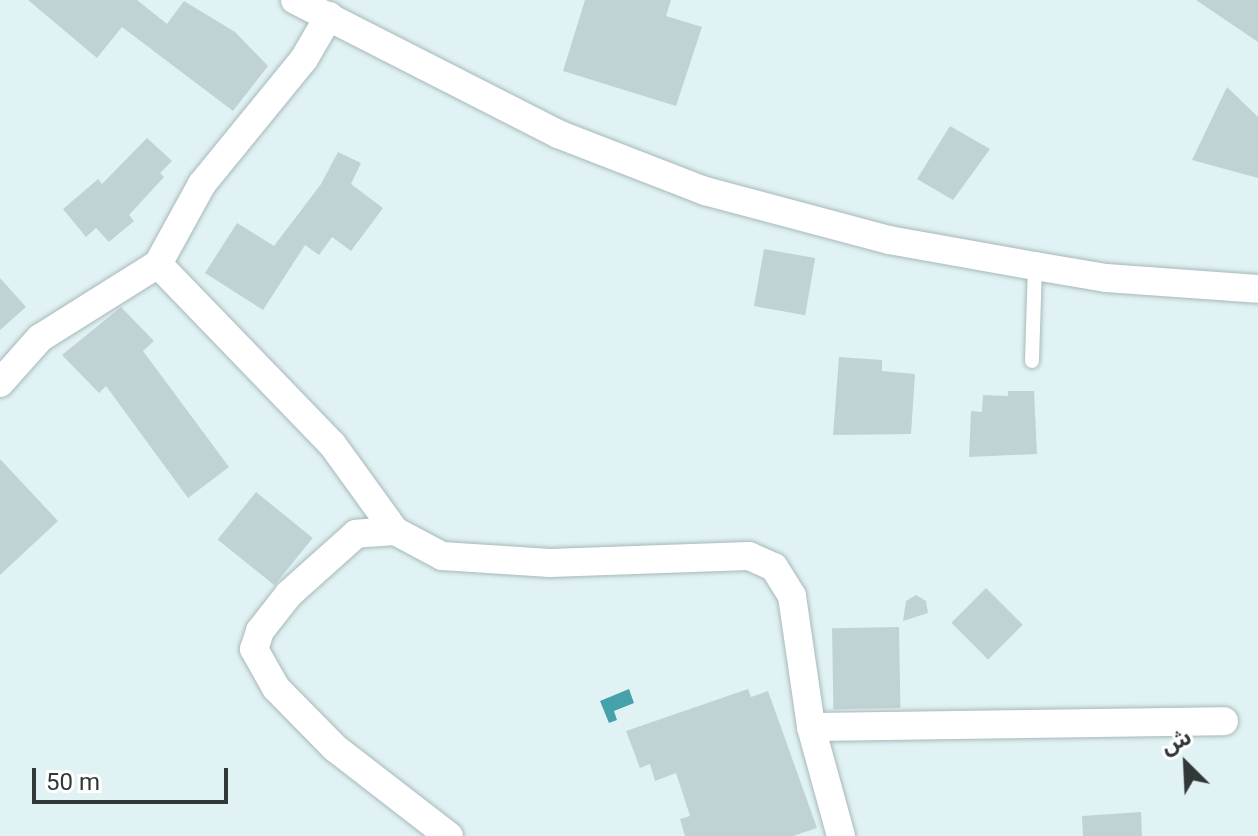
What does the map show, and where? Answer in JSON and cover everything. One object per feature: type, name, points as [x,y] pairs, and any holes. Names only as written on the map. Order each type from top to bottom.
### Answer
[{"type":"street","points":[[295,0],[558,134],[705,191],[889,240],[1035,266],[1106,278],[1258,289]]},
{"type":"street","points":[[0,383],[40,338],[158,264],[202,184],[304,59],[329,16]]},
{"type":"street","points":[[158,264],[332,444],[395,531],[442,556],[550,563],[749,556],[774,567],[792,596],[811,727],[841,836]]},
{"type":"street","points":[[395,531],[356,534],[289,594],[260,631],[254,649],[276,688],[335,748],[449,836]]},
{"type":"street","points":[[811,727],[1224,721]]},
{"type":"lane","points":[[1032,361],[1035,266]]},
{"type":"water","points":[[629,689],[634,703],[614,711],[617,720],[609,723],[600,701]]},
{"type":"building","points":[[28,0],[137,0],[167,24],[184,1],[235,32],[268,66],[233,111],[122,27],[97,58]]},
{"type":"building","points":[[585,0],[671,0],[666,16],[702,27],[676,106],[563,71]]},
{"type":"building","points":[[1196,0],[1258,0],[1258,42]]},
{"type":"building","points":[[1227,87],[1258,117],[1258,178],[1192,160]]},
{"type":"building","points":[[950,126],[990,149],[953,200],[917,179]]},
{"type":"building","points":[[147,138],[172,161],[160,173],[164,177],[129,215],[134,221],[109,242],[96,228],[86,237],[63,209],[98,179],[102,184]]},
{"type":"building","points":[[338,152],[361,163],[351,184],[383,208],[351,251],[332,237],[319,255],[305,245],[263,310],[205,273],[237,223],[274,246],[321,184]]},
{"type":"building","points":[[764,249],[815,258],[805,315],[754,306]]},
{"type":"building","points":[[0,278],[26,307],[0,330]]},
{"type":"building","points":[[121,307],[154,341],[143,351],[229,467],[188,498],[106,386],[99,393],[62,355]]},
{"type":"building","points":[[839,357],[882,360],[882,371],[915,374],[911,434],[833,435]]},
{"type":"building","points":[[1008,391],[1034,391],[1037,454],[969,457],[971,411],[982,412],[983,395],[1008,396]]},
{"type":"building","points":[[0,459],[58,521],[0,575]]},
{"type":"building","points":[[256,492],[313,538],[274,585],[218,539]]},
{"type":"building","points":[[986,588],[1023,625],[988,659],[951,623]]},
{"type":"building","points":[[916,595],[926,601],[928,613],[903,621],[906,601]]},
{"type":"building","points":[[899,627],[900,708],[833,709],[832,628]]},
{"type":"building","points":[[748,689],[751,697],[768,691],[817,828],[793,836],[685,836],[680,819],[690,816],[676,773],[655,781],[650,764],[640,768],[626,731]]},
{"type":"building","points":[[1141,812],[1142,836],[1083,836],[1082,816]]}]
